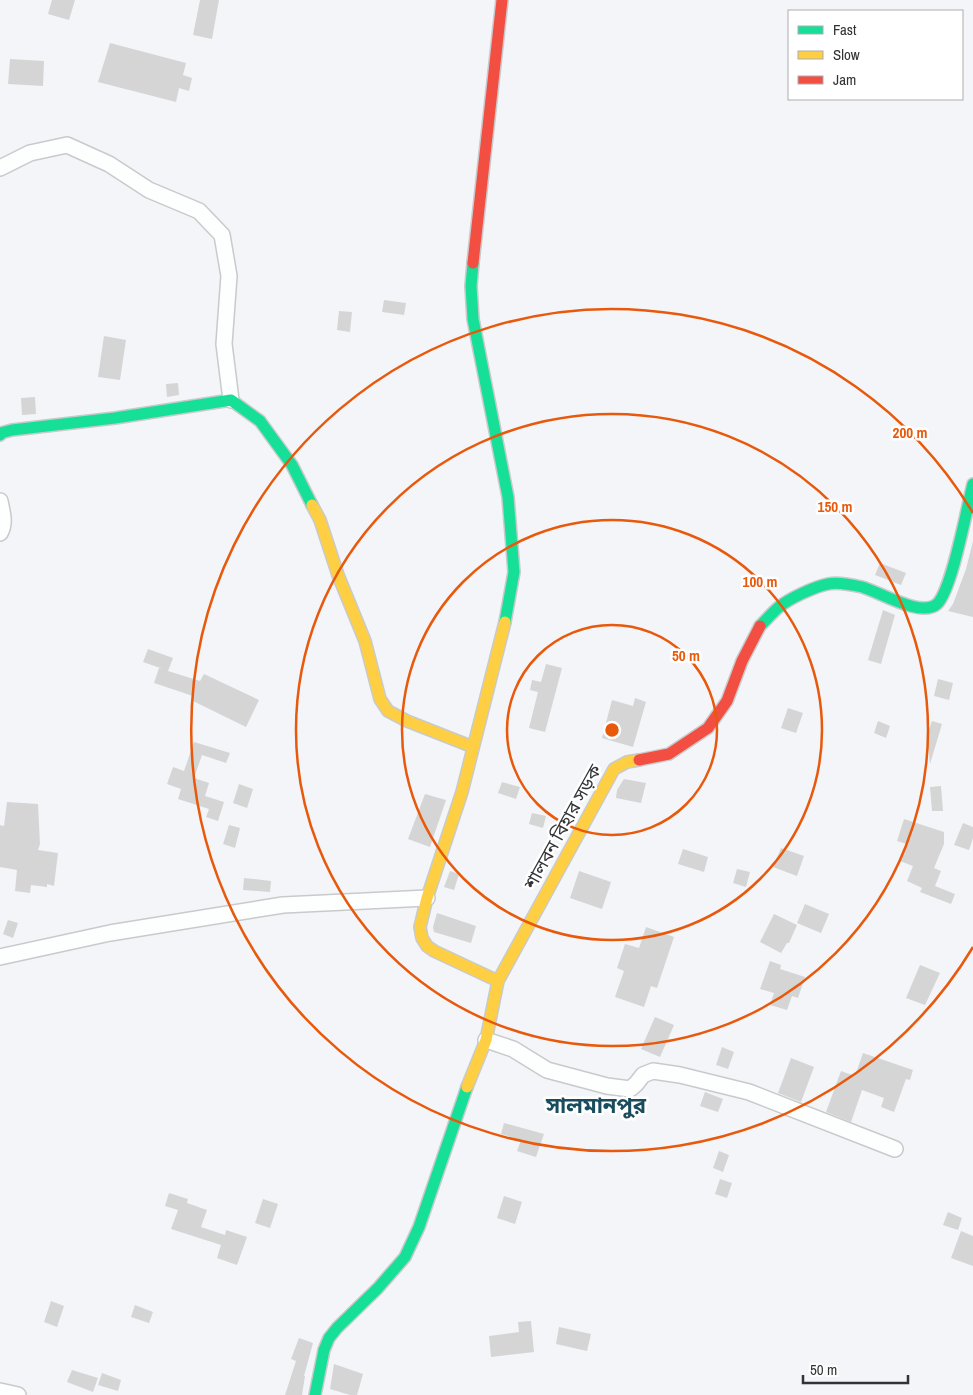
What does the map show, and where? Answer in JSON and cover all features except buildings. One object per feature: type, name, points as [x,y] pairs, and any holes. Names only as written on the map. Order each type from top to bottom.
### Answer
[{"type":"main road","points":[[315,1395],[324,1350],[329,1338],[378,1288],[405,1257],[419,1228],[472,1073],[486,1040],[498,981],[448,959],[427,946],[422,938],[420,927],[427,898],[462,792],[474,747],[502,638],[514,572],[508,497],[473,319],[471,286],[502,0]]},
{"type":"main road","points":[[0,436],[1,433],[12,430],[115,418],[231,400],[260,420],[292,465],[316,512],[338,575],[365,641],[380,699],[388,711],[407,721],[474,747]]},
{"type":"main road","name":"শালবন বিহার সড়ক","points":[[498,981],[614,769],[627,762],[669,754],[708,728],[727,700],[742,661],[760,626],[780,606],[807,592],[829,584],[843,585],[860,587],[909,606],[928,609],[936,605],[941,600],[954,564],[973,484]]},
{"type":"street","points":[[0,168],[30,153],[67,145],[108,164],[149,190],[199,211],[222,235],[229,276],[224,344],[231,400]]},
{"type":"street","points":[[0,501],[4,521],[0,533]]},
{"type":"street","points":[[0,957],[110,933],[283,905],[427,898]]},
{"type":"street","points":[[486,1040],[513,1049],[546,1070],[607,1086],[630,1089],[643,1074],[653,1071],[680,1075],[749,1092],[895,1150]]},
{"type":"street","points":[[0,1391],[18,1395]]},
{"type":"traffic: fast","points":[[473,263],[471,286],[473,319],[508,497],[514,572],[505,622]]},
{"type":"traffic: fast","points":[[0,435],[12,430],[115,418],[231,400],[260,421],[292,465],[312,505]]},
{"type":"traffic: fast","points":[[760,626],[789,600],[809,590],[832,583],[862,587],[911,606],[921,608],[937,604],[943,596],[948,583],[973,484]]},
{"type":"traffic: fast","points":[[315,1395],[324,1350],[329,1338],[378,1288],[405,1257],[419,1227],[467,1087]]},
{"type":"traffic: slow","points":[[312,505],[320,520],[338,575],[365,641],[380,699],[388,711],[407,721],[473,747]]},
{"type":"traffic: slow","points":[[498,981],[434,951],[427,946],[422,938],[420,927],[427,898],[462,792],[505,622]]},
{"type":"traffic: slow","points":[[467,1087],[486,1040],[498,981],[614,769],[627,762],[639,760]]},
{"type":"traffic: jam","points":[[473,263],[502,0]]},
{"type":"traffic: jam","points":[[639,760],[669,754],[708,728],[727,701],[742,661],[760,626]]},
{"type":"district","name":"সালমানপুর","points":[[596,1105]]}]
